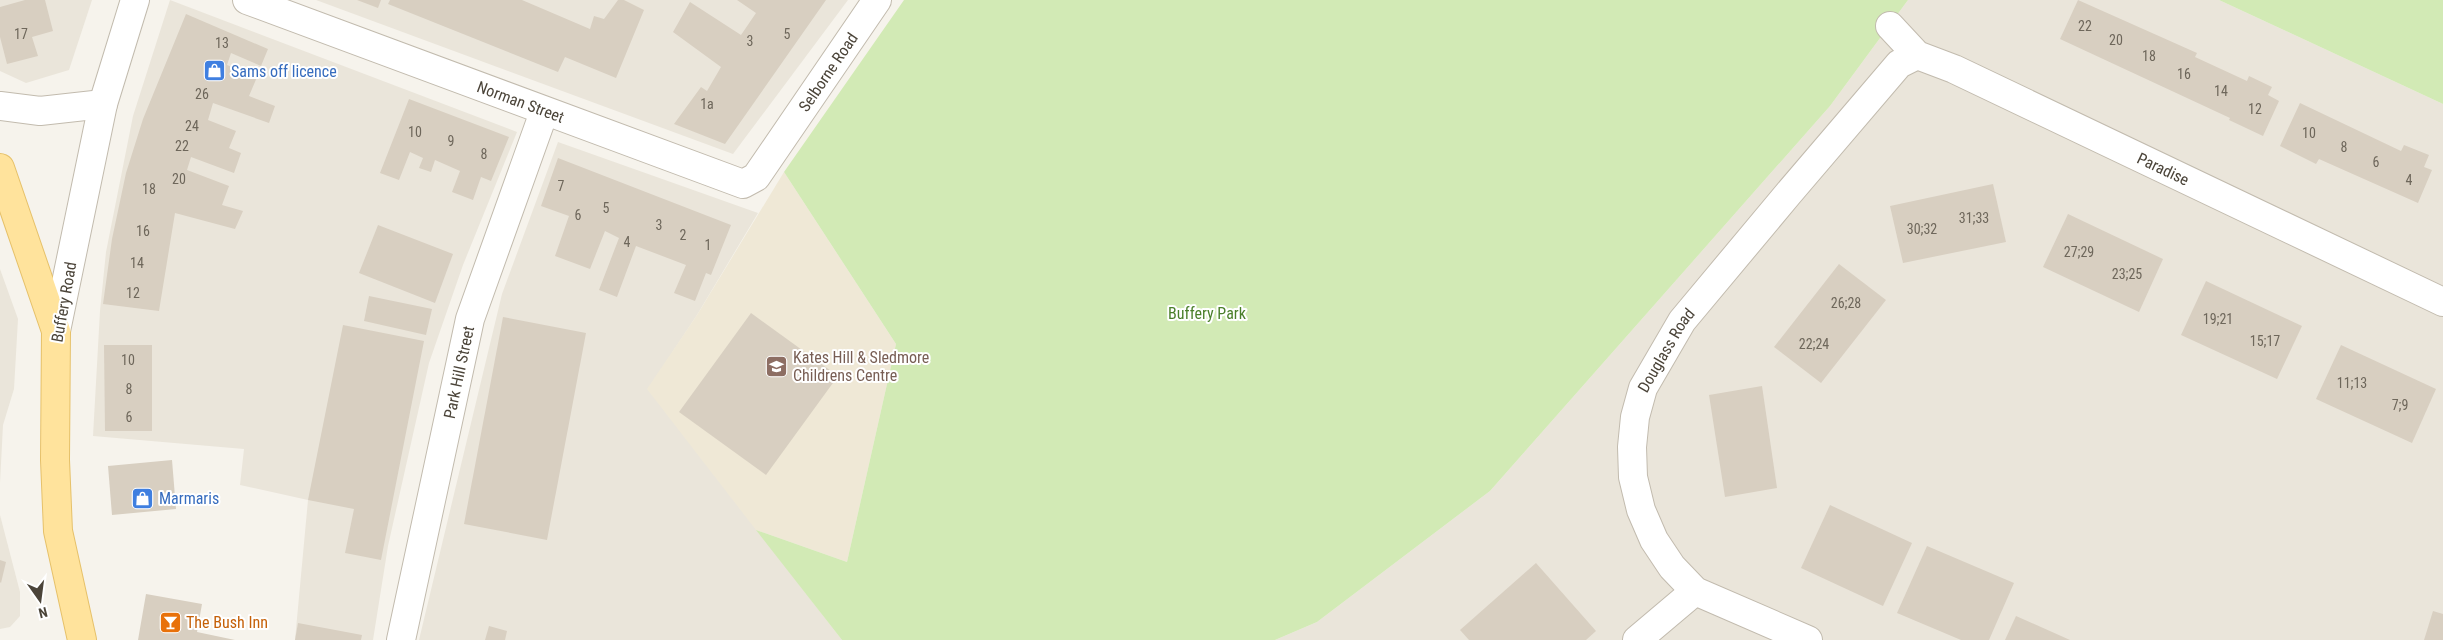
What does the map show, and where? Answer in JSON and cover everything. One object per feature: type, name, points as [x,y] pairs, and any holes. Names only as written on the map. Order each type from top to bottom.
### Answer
[{"type":"main road","points":[[0,168],[56,331]]},
{"type":"main road","name":"Buffery Road","points":[[56,331],[55,460],[58,532],[82,640]]},
{"type":"street","name":"Buffery Road","points":[[56,331],[103,104],[135,0]]},
{"type":"street","name":"Norman Street","points":[[247,0],[544,112],[743,184],[756,177],[780,143]]},
{"type":"street","name":"Selborne Road","points":[[780,143],[877,0]]},
{"type":"street","name":"Paradise","points":[[1890,26],[1917,55],[1954,69],[2443,302]]},
{"type":"street","name":"Douglass Road","points":[[1808,640],[1695,591],[1672,567],[1654,540],[1641,510],[1634,477],[1632,447],[1635,417],[1643,388],[1682,321],[1899,64],[1917,55]]},
{"type":"street","points":[[0,106],[40,112],[103,104]]},
{"type":"street","name":"Park Hill Street","points":[[401,640],[470,319],[544,112]]},
{"type":"street","points":[[1637,640],[1695,591]]},
{"type":"shaded area","points":[[0,0],[92,0],[69,70],[26,83],[0,71]]},
{"type":"shaded area","points":[[170,0],[517,132],[463,265],[429,363],[388,546],[373,640],[295,640],[308,500],[240,485],[244,449],[93,436],[100,311],[106,252],[133,116]]},
{"type":"shaded area","points":[[316,0],[848,0],[733,154]]},
{"type":"shaded area","points":[[1908,0],[2219,0],[2443,104],[2443,640],[1275,640],[1317,622],[1490,491],[1830,106]]},
{"type":"shaded area","points":[[558,142],[758,213],[697,315],[648,389],[842,640],[419,640],[502,294]]},
{"type":"shaded area","name":"Kates Hill & Sledmore Childrens Centre","points":[[784,172],[896,344],[847,562],[756,530],[647,389],[697,315]]},
{"type":"shaded area","points":[[0,269],[18,319],[14,389],[3,425],[0,483]]},
{"type":"shaded area","points":[[0,515],[20,592],[20,616],[10,627],[0,629]]},
{"type":"green space","name":"Buffery Park","points":[[904,0],[1908,0],[1830,106],[1490,491],[1317,622],[1275,640],[842,640],[756,530],[847,562],[896,344],[784,172]]},
{"type":"green space","points":[[2219,0],[2443,0],[2443,104]]},
{"type":"building","points":[[25,0],[45,0],[53,31],[32,37],[38,56],[7,64],[0,37],[0,7]]},
{"type":"building","points":[[357,0],[381,0],[378,8]]},
{"type":"building","points":[[390,0],[522,0],[590,29],[594,16],[604,19],[618,0],[624,0],[644,10],[616,78],[565,57],[558,72],[388,4]]},
{"type":"building","points":[[737,0],[826,0],[725,144],[674,124],[701,87],[707,91],[721,67],[673,32],[690,2],[741,35],[756,13]]},
{"type":"building","points":[[2078,0],[2197,53],[2195,57],[2247,81],[2249,76],[2272,87],[2268,95],[2279,101],[2263,136],[2229,120],[2230,118],[2060,39]]},
{"type":"building","points":[[186,14],[268,49],[261,66],[231,53],[227,65],[257,77],[249,96],[275,106],[269,123],[213,103],[208,120],[236,131],[229,148],[241,153],[234,173],[191,157],[187,170],[229,186],[222,205],[243,211],[235,229],[175,213],[159,311],[103,304],[112,239],[126,173],[143,119]]},
{"type":"building","points":[[409,99],[509,137],[491,181],[481,177],[473,200],[452,192],[460,171],[435,160],[431,172],[419,168],[423,158],[410,152],[399,180],[380,173]]},
{"type":"building","points":[[2300,103],[2401,151],[2404,145],[2429,155],[2424,167],[2432,170],[2418,203],[2319,159],[2316,164],[2280,146]]},
{"type":"building","points":[[558,158],[731,225],[711,275],[706,273],[695,301],[674,293],[686,265],[636,246],[617,297],[599,290],[619,238],[605,231],[590,269],[555,256],[569,216],[541,206]]},
{"type":"building","points":[[1993,184],[2006,242],[1903,263],[1890,206]]},
{"type":"building","points":[[2068,214],[2163,259],[2139,312],[2043,267]]},
{"type":"building","points":[[378,225],[453,254],[435,303],[359,273]]},
{"type":"building","points":[[1839,264],[1886,300],[1821,383],[1774,347]]},
{"type":"building","points":[[2206,281],[2302,326],[2277,379],[2181,335]]},
{"type":"building","points":[[369,296],[432,309],[426,335],[364,321]]},
{"type":"building","points":[[751,313],[838,376],[766,475],[679,412]]},
{"type":"building","points":[[503,317],[586,333],[547,540],[464,524]]},
{"type":"building","points":[[343,325],[424,341],[381,560],[345,553],[354,509],[308,500]]},
{"type":"building","points":[[104,345],[152,345],[152,431],[105,431]]},
{"type":"building","points":[[2341,345],[2436,389],[2412,443],[2316,399]]},
{"type":"building","points":[[1762,386],[1777,488],[1725,497],[1709,395]]},
{"type":"building","points":[[172,460],[176,509],[112,515],[108,466]]},
{"type":"building","points":[[1830,505],[1912,543],[1883,606],[1801,568]]},
{"type":"building","points":[[1927,546],[2014,583],[1989,640],[1961,640],[1897,613]]},
{"type":"building","points":[[0,560],[6,562],[1,583],[0,582]]},
{"type":"building","points":[[1536,563],[1596,631],[1586,640],[1469,640],[1460,630]]},
{"type":"building","points":[[146,594],[202,604],[197,632],[235,640],[138,640]]},
{"type":"building","points":[[2433,611],[2443,614],[2443,640],[2424,640]]},
{"type":"building","points":[[2016,616],[2070,640],[2005,640]]},
{"type":"building","points":[[298,623],[362,635],[361,640],[295,640]]},
{"type":"building","points":[[489,626],[507,631],[505,640],[485,640]]},
{"type":"place","name":"Sams off licence","points":[[215,71]]},
{"type":"place","name":"Kates Hill & Sledmore Childrens Centre","points":[[777,366]]},
{"type":"place","name":"Marmaris","points":[[143,498]]},
{"type":"place","name":"The Bush Inn","points":[[170,622]]}]
